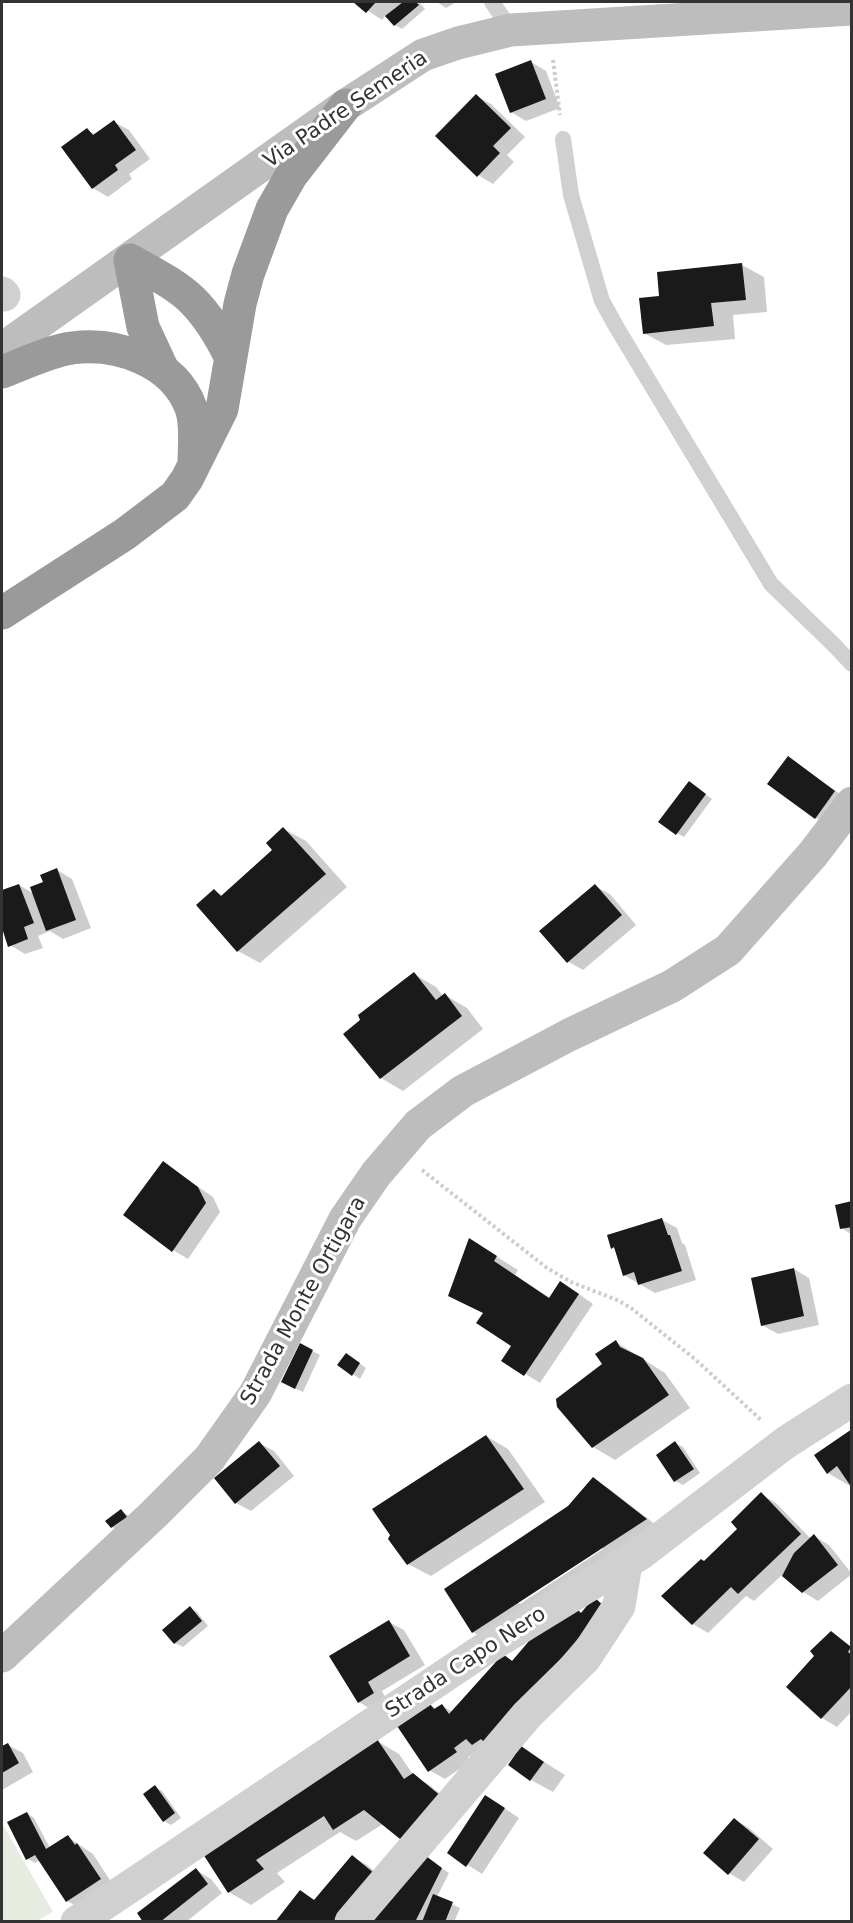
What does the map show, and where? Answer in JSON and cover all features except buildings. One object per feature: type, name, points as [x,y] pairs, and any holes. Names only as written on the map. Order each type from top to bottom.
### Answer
[{"type":"highway","points":[[2,613],[125,534],[161,508],[175,496],[187,479],[222,409],[230,356],[248,274],[272,209],[291,176],[346,105]]},
{"type":"highway","points":[[130,260],[193,300],[210,321],[230,356]]},
{"type":"highway","points":[[130,260],[143,327],[163,370]]},
{"type":"highway","points":[[2,372],[69,348],[97,347],[146,359],[163,370],[180,389],[191,408],[195,431],[194,463]]},
{"type":"main road","name":"Via Padre Semeria","points":[[2,349],[346,105],[423,55],[458,43],[511,30],[852,9]]},
{"type":"main road","name":"Strada Monte Ortigara","points":[[2,1656],[154,1514],[209,1459],[255,1394],[345,1219],[376,1174],[418,1125],[463,1091],[568,1035],[672,986],[728,950],[813,854],[852,803]]},
{"type":"street","name":"Strada Capo Nero","points":[[77,1922],[480,1652],[640,1554],[786,1443],[852,1400]]},
{"type":"street","points":[[351,1922],[526,1715],[585,1658],[619,1606],[626,1563]]},
{"type":"lane","points":[[492,2],[511,30]]},
{"type":"lane","points":[[563,139],[570,195],[602,301],[616,328],[771,584],[852,664]]},
{"type":"path","points":[[549,27],[563,139]]},
{"type":"path","points":[[395,1152],[419,1167],[547,1268],[571,1282],[631,1308],[722,1383],[766,1426]]},
{"type":"shaded area","points":[[2,1823],[53,1912],[37,1921],[2,1921]]}]
